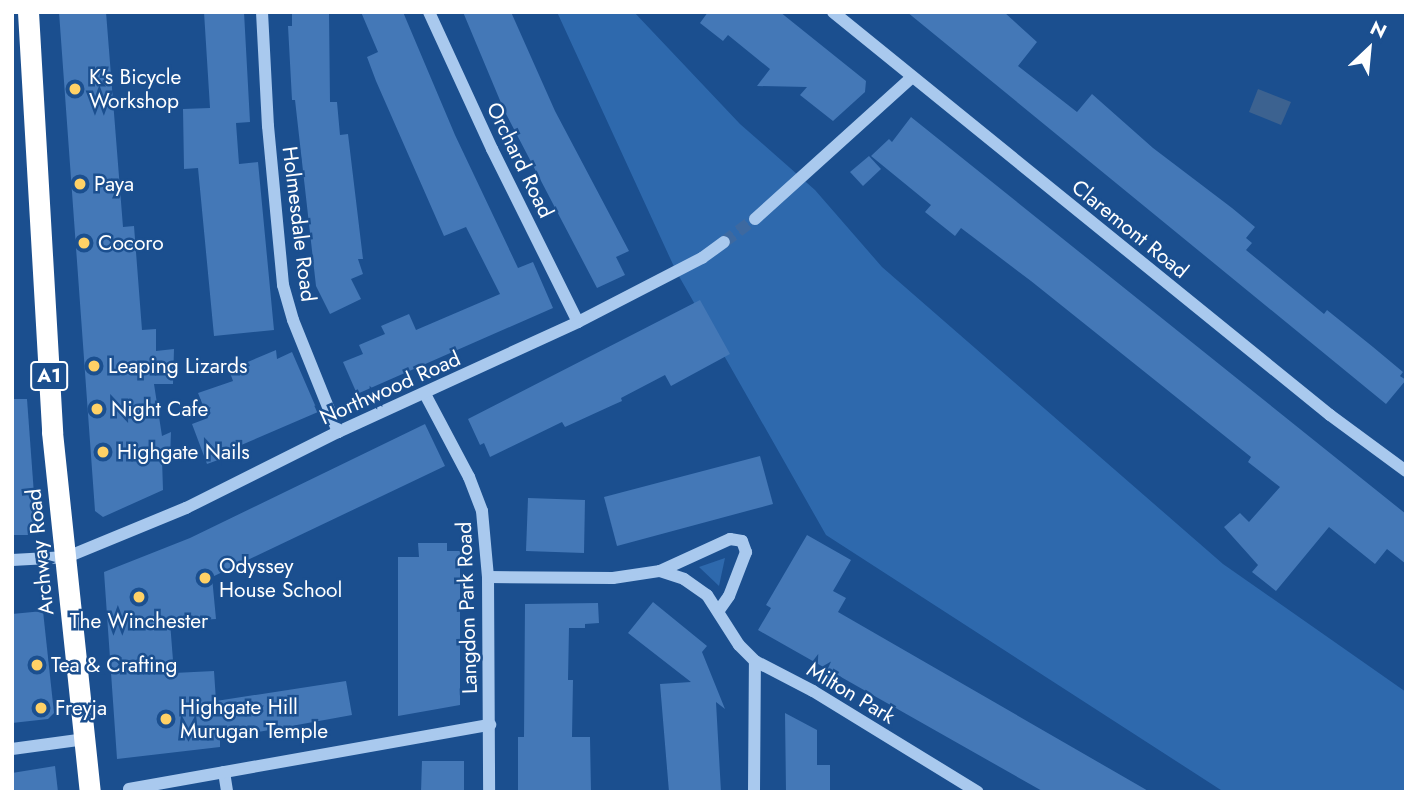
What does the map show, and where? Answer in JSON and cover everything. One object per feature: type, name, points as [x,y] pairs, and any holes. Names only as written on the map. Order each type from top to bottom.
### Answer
[{"type":"highway","name":"Archway Road","points":[[28,12],[52,432],[90,792]]},
{"type":"street","name":"Holmesdale Road","points":[[262,12],[268,126],[283,285],[292,320],[338,432]]},
{"type":"street","name":"Orchard Road","points":[[429,12],[492,149],[578,322]]},
{"type":"street","name":"Claremont Road","points":[[833,12],[911,78],[1331,415],[1406,471]]},
{"type":"street","points":[[755,219],[911,78]]},
{"type":"street","name":"Northwood Road","points":[[67,558],[186,508],[338,432],[578,322],[702,258],[724,242]]},
{"type":"street","name":"Langdon Park Road","points":[[425,394],[469,477],[482,511],[488,577],[489,792]]},
{"type":"street","points":[[488,577],[613,578],[660,571],[730,539],[742,541],[746,552],[729,596],[718,612]]},
{"type":"street","points":[[12,560],[67,558]]},
{"type":"street","name":"Milton Park","points":[[660,571],[684,579],[707,596],[740,645],[755,661],[813,691],[978,792]]},
{"type":"street","points":[[754,792],[755,661]]},
{"type":"street","points":[[129,789],[490,725]]},
{"type":"street","points":[[12,749],[85,739]]},
{"type":"street","points":[[224,772],[228,792]]},
{"type":"shaded area","points":[[557,12],[634,12],[740,124],[815,190],[882,267],[1223,564],[1406,692],[1406,792],[1224,792],[826,535],[676,271]]},
{"type":"shaded area","points":[[1258,89],[1291,102],[1281,125],[1249,112]]},
{"type":"shaded area","points":[[725,558],[719,586],[699,567]]},
{"type":"building","points":[[59,12],[106,12],[123,227],[134,226],[142,330],[156,329],[156,351],[174,349],[173,384],[154,384],[162,436],[171,432],[170,459],[162,459],[163,490],[103,517],[95,511]]},
{"type":"building","points":[[204,12],[244,12],[250,122],[236,123],[239,164],[258,162],[274,330],[214,336],[198,168],[184,169],[183,109],[210,108]]},
{"type":"building","points":[[292,12],[329,12],[330,102],[337,102],[340,135],[348,134],[363,259],[358,259],[363,274],[351,279],[361,299],[330,314],[316,286],[295,100],[292,100],[288,26],[292,26]]},
{"type":"building","points":[[361,12],[403,12],[455,135],[518,268],[533,262],[553,308],[357,394],[343,362],[363,354],[359,345],[385,334],[381,326],[409,314],[416,330],[500,294],[466,227],[444,236],[367,57],[378,52]]},
{"type":"building","points":[[463,12],[511,12],[555,111],[629,251],[616,257],[625,275],[597,288],[504,110]]},
{"type":"building","points":[[708,12],[780,12],[866,81],[865,92],[833,121],[800,95],[807,87],[757,86],[770,69],[728,35],[723,41],[700,23]]},
{"type":"building","points":[[907,12],[1004,12],[1037,42],[1018,66],[1077,112],[1092,94],[1153,148],[1255,227],[1246,238],[1252,243],[1246,250],[1324,314],[1327,310],[1373,347],[1403,372],[1400,376],[1406,380],[1386,404]]},
{"type":"building","points":[[911,117],[1406,514],[1406,564],[1387,549],[1375,564],[1329,527],[1276,591],[1252,572],[1258,565],[1224,527],[1240,513],[1249,522],[1280,487],[1248,462],[1251,457],[1031,281],[961,228],[955,236],[925,212],[931,205],[871,156],[889,139],[892,142]]},
{"type":"building","points":[[869,156],[881,169],[863,186],[850,172]]},
{"type":"building","points":[[700,300],[730,354],[671,386],[665,375],[621,398],[622,401],[565,427],[562,422],[490,457],[484,443],[480,445],[468,419]]},
{"type":"building","points":[[276,350],[277,359],[292,352],[318,412],[239,446],[240,452],[207,464],[192,424],[208,418],[198,393],[233,381],[229,370]]},
{"type":"building","points":[[12,399],[27,399],[37,535],[12,535]]},
{"type":"building","points":[[425,424],[445,466],[212,577],[216,619],[170,622],[174,673],[214,671],[216,701],[346,681],[352,715],[220,739],[220,747],[117,759],[104,572],[190,538]]},
{"type":"building","points":[[760,456],[773,504],[617,546],[604,497]]},
{"type":"building","points":[[528,498],[585,500],[584,553],[526,551]]},
{"type":"building","points":[[807,535],[851,560],[833,591],[846,598],[838,612],[1150,792],[1044,792],[758,630],[771,608],[766,605]]},
{"type":"building","points":[[418,543],[447,543],[447,551],[460,551],[460,705],[398,716],[398,557],[419,557]]},
{"type":"building","points":[[653,602],[707,646],[702,652],[725,709],[716,702],[721,792],[669,792],[660,684],[691,682],[628,633]]},
{"type":"building","points":[[598,603],[599,623],[585,624],[585,628],[569,628],[568,680],[573,680],[572,737],[590,737],[591,792],[518,792],[518,737],[524,737],[525,604]]},
{"type":"building","points":[[43,611],[54,713],[48,719],[12,723],[12,614]]},
{"type":"building","points":[[785,713],[817,730],[817,765],[830,765],[830,792],[786,792]]},
{"type":"building","points":[[422,761],[464,761],[464,792],[421,792]]},
{"type":"building","points":[[55,766],[58,792],[12,792],[12,773]]},
{"type":"tunnel","points":[[724,242],[755,219]]},
{"type":"place","name":"K's Bicycle Workshop","points":[[75,89]]},
{"type":"place","name":"Paya","points":[[80,184]]},
{"type":"place","name":"Cocoro","points":[[84,243]]},
{"type":"place","name":"Leaping Lizards","points":[[94,366]]},
{"type":"place","name":"Night Cafe","points":[[97,409]]},
{"type":"place","name":"Highgate Nails","points":[[103,452]]},
{"type":"place","name":"Odyssey House School","points":[[205,578]]},
{"type":"place","name":"The Winchester","points":[[139,597]]},
{"type":"place","name":"Tea & Crafting","points":[[37,665]]},
{"type":"place","name":"Freyja","points":[[41,708]]},
{"type":"place","name":"Highgate Hill Murugan Temple","points":[[166,719]]}]
